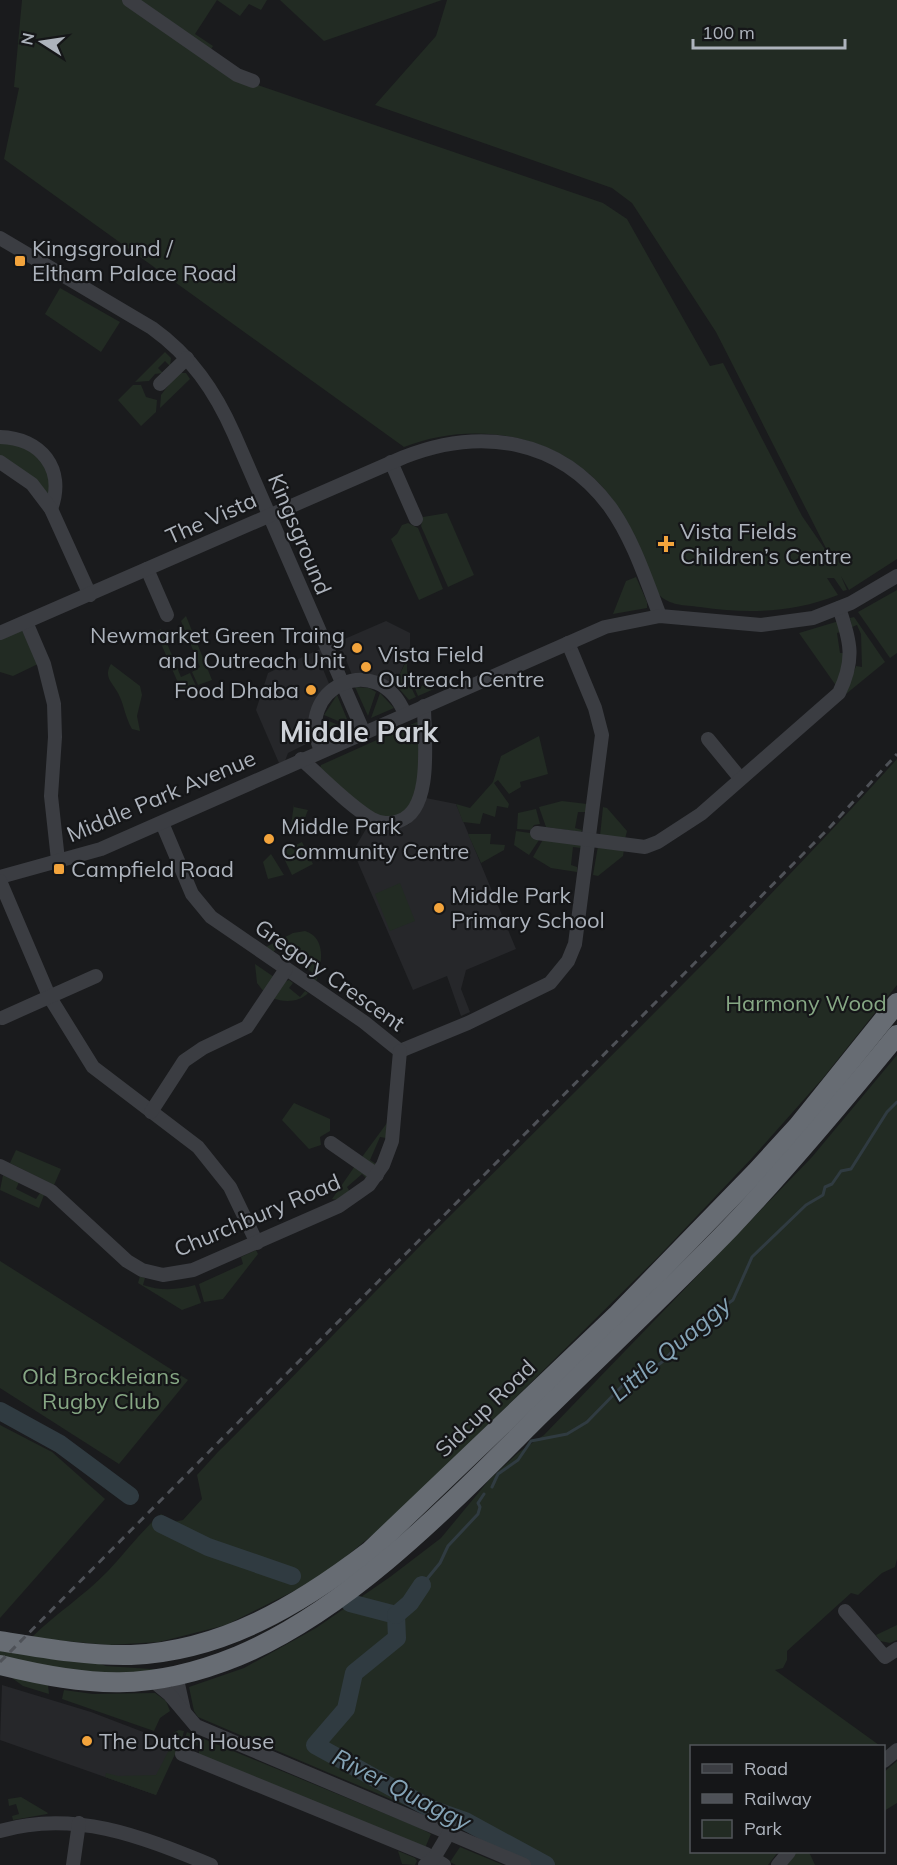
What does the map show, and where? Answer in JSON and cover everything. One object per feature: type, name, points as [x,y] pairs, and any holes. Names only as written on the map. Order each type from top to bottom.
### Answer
[{"type":"highway","name":"Sidcup Road","points":[[0,1641],[88,1653],[163,1652],[231,1634],[274,1616],[304,1598],[370,1551],[618,1314],[798,1126],[897,1003]]},
{"type":"highway","name":"Sidcup Road","points":[[0,1665],[84,1683],[153,1680],[237,1656],[310,1620],[359,1583],[459,1495],[730,1228],[810,1140],[897,1035]]},
{"type":"highway","points":[[88,1653],[117,1663],[167,1664],[173,1667],[176,1675]]},
{"type":"street","points":[[129,0],[237,75],[253,81]]},
{"type":"street","name":"Kingsground","points":[[0,238],[153,328],[188,358],[225,412],[364,733]]},
{"type":"street","points":[[160,384],[188,358]]},
{"type":"street","points":[[0,437],[27,441],[47,459],[56,484],[56,496],[51,509]]},
{"type":"street","name":"The Vista","points":[[0,633],[391,462],[443,444],[469,441],[524,446],[552,457],[584,480],[610,508],[636,556],[660,616]]},
{"type":"street","points":[[0,462],[32,484],[51,509],[90,595]]},
{"type":"street","points":[[391,462],[416,519]]},
{"type":"street","name":"The Vista","points":[[147,569],[167,615]]},
{"type":"street","name":"Middle Park Avenue","points":[[0,879],[101,849],[321,750],[605,627],[660,616],[761,625],[813,618],[839,608],[897,576]]},
{"type":"street","points":[[537,833],[645,846],[658,843],[701,814],[740,777],[787,741],[839,693],[848,675],[851,650],[839,608]]},
{"type":"street","points":[[26,622],[44,664],[54,704],[55,737],[51,796],[58,860]]},
{"type":"street","name":"Gregory Crescent","points":[[162,823],[200,906],[400,1051],[532,993],[558,974],[568,961],[575,944],[602,735],[595,708],[568,643]]},
{"type":"street","points":[[321,750],[316,726],[318,709],[327,695],[343,684],[361,679],[380,683],[396,698],[405,714]]},
{"type":"street","points":[[302,759],[371,818],[387,823],[401,821],[414,812],[423,793],[424,706]]},
{"type":"street","points":[[708,739],[740,777]]},
{"type":"street","points":[[0,879],[49,996],[93,1067],[198,1147],[230,1187],[257,1243]]},
{"type":"street","points":[[151,1112],[184,1061],[203,1048],[247,1027],[286,969]]},
{"type":"street","points":[[2,1018],[96,976]]},
{"type":"street","name":"Churchbury Road","points":[[0,1166],[51,1191],[127,1261],[152,1274],[193,1270],[351,1199],[369,1185],[377,1175],[392,1142],[400,1051]]},
{"type":"street","name":"Churchbury Road","points":[[331,1143],[377,1175]]},
{"type":"street","points":[[845,1611],[885,1657],[897,1649]]},
{"type":"street","points":[[176,1675],[184,1714]]},
{"type":"street","points":[[153,1680],[169,1694],[190,1722],[204,1730],[524,1865]]},
{"type":"street","points":[[885,1760],[897,1750]]},
{"type":"street","points":[[182,1754],[434,1863],[449,1833]]},
{"type":"street","points":[[0,1831],[45,1822],[79,1823],[141,1839],[211,1865]]},
{"type":"street","points":[[73,1865],[79,1823]]},
{"type":"street","points":[[778,1865],[787,1853]]},
{"type":"shaded area","points":[[386,621],[410,633],[410,651],[393,689],[352,675],[343,652],[334,648],[333,644]]},
{"type":"shaded area","points":[[320,649],[323,652],[320,662],[330,686],[314,740],[288,753],[285,761],[279,763],[256,710],[268,673]]},
{"type":"shaded area","name":"Middle Park Primary School","points":[[426,798],[456,804],[516,949],[466,970],[461,989],[470,1012],[461,1016],[447,976],[413,990],[353,851],[369,824],[386,830],[408,825],[419,814]]},
{"type":"shaded area","points":[[2,1685],[91,1712],[177,1745],[156,1795],[0,1740]]},
{"type":"green space","points":[[22,0],[122,0],[234,77],[603,203],[627,219],[710,366],[723,363],[802,516],[831,558],[716,332],[632,203],[612,188],[375,105],[436,36],[447,0],[897,0],[897,559],[849,590],[841,576],[847,590],[843,591],[834,578],[827,578],[838,595],[787,609],[735,611],[678,604],[667,601],[656,592],[633,537],[615,503],[596,480],[573,461],[547,448],[520,439],[491,434],[461,434],[432,438],[404,447],[4,159],[19,88],[14,87]]},
{"type":"green space","points":[[134,0],[217,0],[195,34],[213,46],[210,51]]},
{"type":"green space","points":[[217,0],[267,0],[261,10],[249,4],[240,16]]},
{"type":"green space","points":[[280,0],[442,0],[324,41]]},
{"type":"green space","points":[[60,288],[120,322],[101,352],[45,314]]},
{"type":"green space","points":[[165,352],[171,358],[170,366],[165,361],[158,368],[163,373],[155,374],[149,381],[135,382]]},
{"type":"green space","points":[[178,373],[186,373],[190,379],[160,408],[161,395]]},
{"type":"green space","points":[[133,385],[141,385],[146,397],[157,400],[156,412],[141,426],[118,400]]},
{"type":"green space","points":[[0,442],[15,444],[37,455],[50,478],[50,499],[0,456]]},
{"type":"green space","points":[[447,513],[474,575],[448,587],[421,526],[423,517]]},
{"type":"green space","points":[[408,523],[418,528],[443,589],[419,600],[391,539],[402,525]]},
{"type":"green space","points":[[636,577],[647,602],[647,608],[613,614],[626,581]]},
{"type":"green space","points":[[897,590],[897,653],[890,658],[858,612]]},
{"type":"green space","points":[[186,616],[212,680],[198,685],[192,672],[200,667],[181,621]]},
{"type":"green space","points":[[854,617],[885,662],[846,694],[856,666],[862,667],[861,634],[857,625],[852,627],[850,618]]},
{"type":"green space","points":[[839,621],[843,631],[837,633],[840,653],[847,653],[837,687],[799,633]]},
{"type":"green space","points":[[161,629],[181,677],[190,673],[196,686],[182,692],[156,632]]},
{"type":"green space","points":[[22,630],[38,664],[13,676],[0,672],[0,640]]},
{"type":"green space","points":[[411,651],[407,669],[416,697],[409,700],[395,684]]},
{"type":"green space","points":[[111,664],[140,686],[142,695],[137,716],[140,731],[132,729],[120,697],[108,676]]},
{"type":"green space","points":[[432,681],[434,689],[418,696],[415,689]]},
{"type":"green space","points":[[355,687],[369,688],[376,692],[368,716]]},
{"type":"green space","points":[[380,693],[394,708],[371,718]]},
{"type":"green space","points":[[337,695],[347,719],[345,724],[324,715]]},
{"type":"green space","points":[[324,719],[343,727],[341,731],[325,738]]},
{"type":"green space","points":[[417,722],[421,723],[418,783],[414,798],[407,810],[397,817],[382,818],[367,811],[320,768],[321,765]]},
{"type":"green space","points":[[539,736],[548,774],[520,782],[521,787],[509,794],[498,780],[494,783],[509,804],[508,808],[497,806],[495,817],[483,813],[480,824],[463,822],[456,804],[470,808],[493,782],[501,756]]},
{"type":"green space","name":"Harmony Wood","points":[[897,759],[897,985],[823,1078],[752,1158],[658,1257],[398,1514],[332,1568],[296,1590],[226,1625],[159,1642],[109,1645],[31,1638],[99,1580],[161,1514],[174,1522],[183,1520],[202,1499],[197,1475],[217,1453],[736,930]]},
{"type":"green space","points":[[562,801],[587,804],[586,812],[578,812],[575,828],[582,830],[581,832],[546,827],[539,807]]},
{"type":"green space","points":[[294,804],[294,807],[308,810],[301,828],[297,824],[296,827],[291,825]]},
{"type":"green space","points":[[603,807],[607,808],[627,831],[625,839],[600,836]]},
{"type":"green space","points":[[536,809],[540,824],[534,825],[531,830],[517,829],[518,813]]},
{"type":"green space","points":[[516,831],[530,833],[533,838],[539,840],[529,855],[514,845]]},
{"type":"green space","points":[[468,834],[491,834],[490,844],[505,845],[504,850],[481,863]]},
{"type":"green space","points":[[545,836],[582,841],[581,848],[573,847],[571,865],[577,867],[577,872],[551,868],[533,857]]},
{"type":"green space","points":[[302,842],[313,864],[292,875],[281,852]]},
{"type":"green space","points":[[598,846],[624,849],[623,856],[598,876],[593,875]]},
{"type":"green space","points":[[271,854],[284,875],[268,879],[263,862]]},
{"type":"green space","points":[[400,883],[415,921],[390,931],[375,894]]},
{"type":"green space","points":[[305,931],[317,940],[320,946],[321,960],[316,982],[311,978],[313,973],[278,947],[273,952],[266,947],[293,933]]},
{"type":"green space","points":[[255,964],[274,977],[264,992],[257,983]]},
{"type":"green space","points":[[289,980],[293,983],[289,988],[300,997],[305,991],[308,993],[301,998],[292,1001],[273,998],[284,982]]},
{"type":"green space","points":[[897,1055],[897,1559],[895,1567],[882,1573],[858,1595],[851,1593],[787,1651],[787,1660],[783,1668],[775,1670],[879,1745],[690,1745],[690,1853],[777,1853],[768,1865],[545,1865],[198,1717],[194,1711],[189,1687],[244,1668],[316,1628],[390,1577],[441,1538],[489,1480],[519,1452],[544,1435],[812,1157]]},
{"type":"green space","points":[[294,1103],[330,1119],[330,1131],[320,1137],[321,1145],[309,1149],[282,1120]]},
{"type":"green space","points":[[387,1123],[386,1138],[380,1137],[370,1160],[376,1164],[374,1166],[362,1157]]},
{"type":"green space","points":[[16,1150],[61,1169],[54,1185],[10,1163]]},
{"type":"green space","points":[[355,1166],[367,1175],[366,1178],[362,1174],[347,1187],[350,1192],[337,1200],[332,1199]]},
{"type":"green space","points":[[3,1175],[19,1182],[16,1189],[36,1199],[40,1193],[44,1195],[39,1208],[0,1190]]},
{"type":"green space","points":[[256,1250],[258,1254],[223,1299],[204,1302],[199,1284],[243,1264],[241,1257]]},
{"type":"green space","name":"Old Brockleians Rugby Club","points":[[0,1261],[188,1380],[119,1464],[0,1388]]},
{"type":"green space","points":[[140,1276],[145,1278],[143,1285],[162,1289],[195,1285],[201,1303],[182,1310],[138,1283]]},
{"type":"green space","points":[[0,1425],[52,1452],[105,1499],[0,1618]]},
{"type":"green space","points":[[897,1625],[897,1640],[890,1643],[880,1641],[876,1635]]},
{"type":"green space","points":[[0,1648],[92,1661],[106,1666],[166,1670],[93,1675],[0,1657]]},
{"type":"green space","points":[[8,1675],[48,1685],[49,1694],[23,1686]]},
{"type":"green space","points":[[64,1690],[93,1694],[155,1693],[166,1701],[170,1711],[160,1718],[154,1731],[62,1699]]},
{"type":"green space","points":[[179,1730],[184,1731],[182,1739],[156,1795],[105,1777],[106,1773],[118,1776],[156,1775],[172,1744],[170,1742],[173,1733]]},
{"type":"green space","points":[[187,1732],[420,1828],[431,1834],[425,1848],[199,1755],[199,1747],[184,1740]]},
{"type":"green space","points":[[897,1761],[897,1803],[885,1810],[885,1771]]},
{"type":"green space","points":[[21,1797],[48,1813],[13,1820],[12,1816],[19,1814],[16,1804],[9,1806],[8,1799]]},
{"type":"green space","points":[[460,1847],[503,1865],[456,1865],[450,1862]]},
{"type":"green space","points":[[398,1851],[415,1858],[417,1861],[415,1865],[402,1864]]},
{"type":"green space","points":[[795,1853],[809,1853],[815,1865],[787,1865]]},
{"type":"waterway","name":"Little Quaggy","points":[[492,1487],[498,1474],[518,1460],[531,1441],[567,1434],[587,1422],[626,1382],[639,1379],[662,1362],[699,1324],[733,1300],[752,1257],[806,1205],[823,1195],[825,1187],[832,1184],[841,1171],[851,1169],[887,1112],[897,1102]]},
{"type":"waterway","name":"River Quaggy","points":[[0,1411],[60,1444],[130,1496]]},
{"type":"waterway","points":[[422,1585],[440,1563],[448,1546],[478,1514],[480,1507],[478,1503],[484,1494]]},
{"type":"waterway","name":"River Quaggy","points":[[161,1524],[208,1547],[292,1576]]},
{"type":"waterway","points":[[396,1615],[410,1603],[422,1585]]},
{"type":"waterway","name":"River Quaggy","points":[[350,1603],[396,1615]]},
{"type":"waterway","name":"River Quaggy","points":[[396,1615],[397,1638],[354,1673],[346,1709],[315,1745],[431,1809],[465,1821],[546,1865]]},
{"type":"railway","points":[[0,1662],[831,826],[897,754]]},
{"type":"place","name":"Kingsground / Eltham Palace Road","points":[[20,261]]},
{"type":"place","name":"Vista Fields Children’s Centre","points":[[666,544]]},
{"type":"place","name":"Newmarket Green Traing and Outreach Unit","points":[[357,648]]},
{"type":"place","name":"Vista Field Outreach Centre","points":[[366,667]]},
{"type":"place","name":"Food Dhaba","points":[[311,690]]},
{"type":"place","name":"Middle Park Community Centre","points":[[269,839]]},
{"type":"place","name":"Campfield Road","points":[[59,869]]},
{"type":"place","name":"Middle Park Primary School","points":[[439,908]]},
{"type":"place","name":"The Dutch House","points":[[87,1741]]},
{"type":"district","name":"Middle Park","points":[[359,731]]}]
